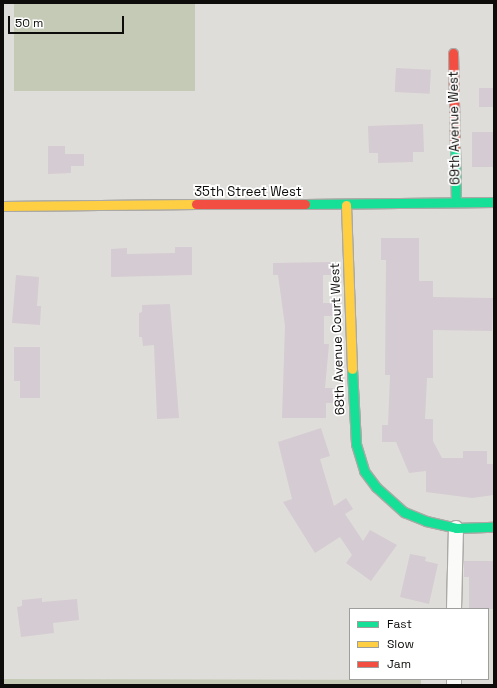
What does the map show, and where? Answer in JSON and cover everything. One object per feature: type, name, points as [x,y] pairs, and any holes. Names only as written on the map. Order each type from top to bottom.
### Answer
[{"type":"street","name":"69th Avenue West","points":[[453,53],[456,202]]},
{"type":"street","name":"35th Street West","points":[[3,206],[346,205],[494,202]]},
{"type":"street","name":"68th Avenue Court West","points":[[346,205],[351,276],[353,422],[356,444],[364,471],[376,487],[404,512],[426,521],[456,528]]},
{"type":"street","points":[[454,608],[456,528],[494,527]]},
{"type":"green space","points":[[14,3],[195,3],[195,91],[14,91]]},
{"type":"green space","points":[[3,679],[421,680],[421,685],[3,685]]},
{"type":"building","points":[[396,68],[431,70],[430,94],[395,92]]},
{"type":"building","points":[[479,88],[494,88],[494,107],[479,107]]},
{"type":"building","points":[[423,124],[424,152],[413,152],[413,162],[378,163],[378,153],[369,153],[368,126]]},
{"type":"building","points":[[472,132],[494,132],[494,167],[472,167]]},
{"type":"building","points":[[48,146],[65,146],[65,154],[84,154],[84,166],[71,166],[71,173],[48,174]]},
{"type":"building","points":[[381,238],[419,238],[419,281],[433,281],[433,297],[493,298],[492,331],[433,330],[433,378],[427,378],[425,419],[433,419],[433,441],[442,458],[463,458],[463,451],[487,451],[487,464],[494,464],[494,495],[472,498],[426,492],[426,471],[409,473],[396,442],[382,442],[382,425],[388,425],[390,375],[385,375],[386,260],[381,260]]},
{"type":"building","points":[[175,247],[192,247],[192,275],[111,277],[111,249],[127,248],[127,254],[175,253]]},
{"type":"building","points":[[333,262],[333,275],[323,275],[323,303],[333,303],[333,316],[324,316],[324,344],[329,344],[325,388],[333,388],[333,403],[326,403],[326,418],[282,418],[285,326],[278,275],[273,275],[273,263]]},
{"type":"building","points":[[16,275],[39,277],[37,306],[41,306],[40,325],[12,323]]},
{"type":"building","points":[[170,304],[179,418],[157,419],[154,345],[143,346],[142,337],[139,337],[139,313],[142,312],[142,305]]},
{"type":"building","points":[[14,347],[40,347],[40,398],[20,398],[20,381],[14,381]]},
{"type":"building","points":[[321,428],[330,456],[320,459],[334,506],[346,498],[353,509],[345,514],[363,541],[370,530],[397,545],[371,581],[346,563],[352,555],[340,537],[315,553],[283,502],[292,499],[278,442]]},
{"type":"building","points":[[410,554],[426,557],[425,561],[438,564],[429,604],[400,597]]},
{"type":"building","points":[[464,561],[494,561],[494,609],[469,608],[469,577],[464,577]]},
{"type":"building","points":[[42,598],[42,602],[77,599],[79,620],[53,623],[54,633],[21,637],[17,607],[22,606],[22,600]]},
{"type":"traffic: fast","points":[[455,146],[456,202]]},
{"type":"traffic: fast","points":[[305,204],[494,202]]},
{"type":"traffic: fast","points":[[352,369],[356,444],[364,471],[376,487],[404,512],[426,521],[456,528],[494,527]]},
{"type":"traffic: slow","points":[[3,206],[196,204]]},
{"type":"traffic: slow","points":[[346,205],[352,369]]},
{"type":"traffic: jam","points":[[453,53],[455,146]]},
{"type":"traffic: jam","points":[[196,204],[305,204]]}]
